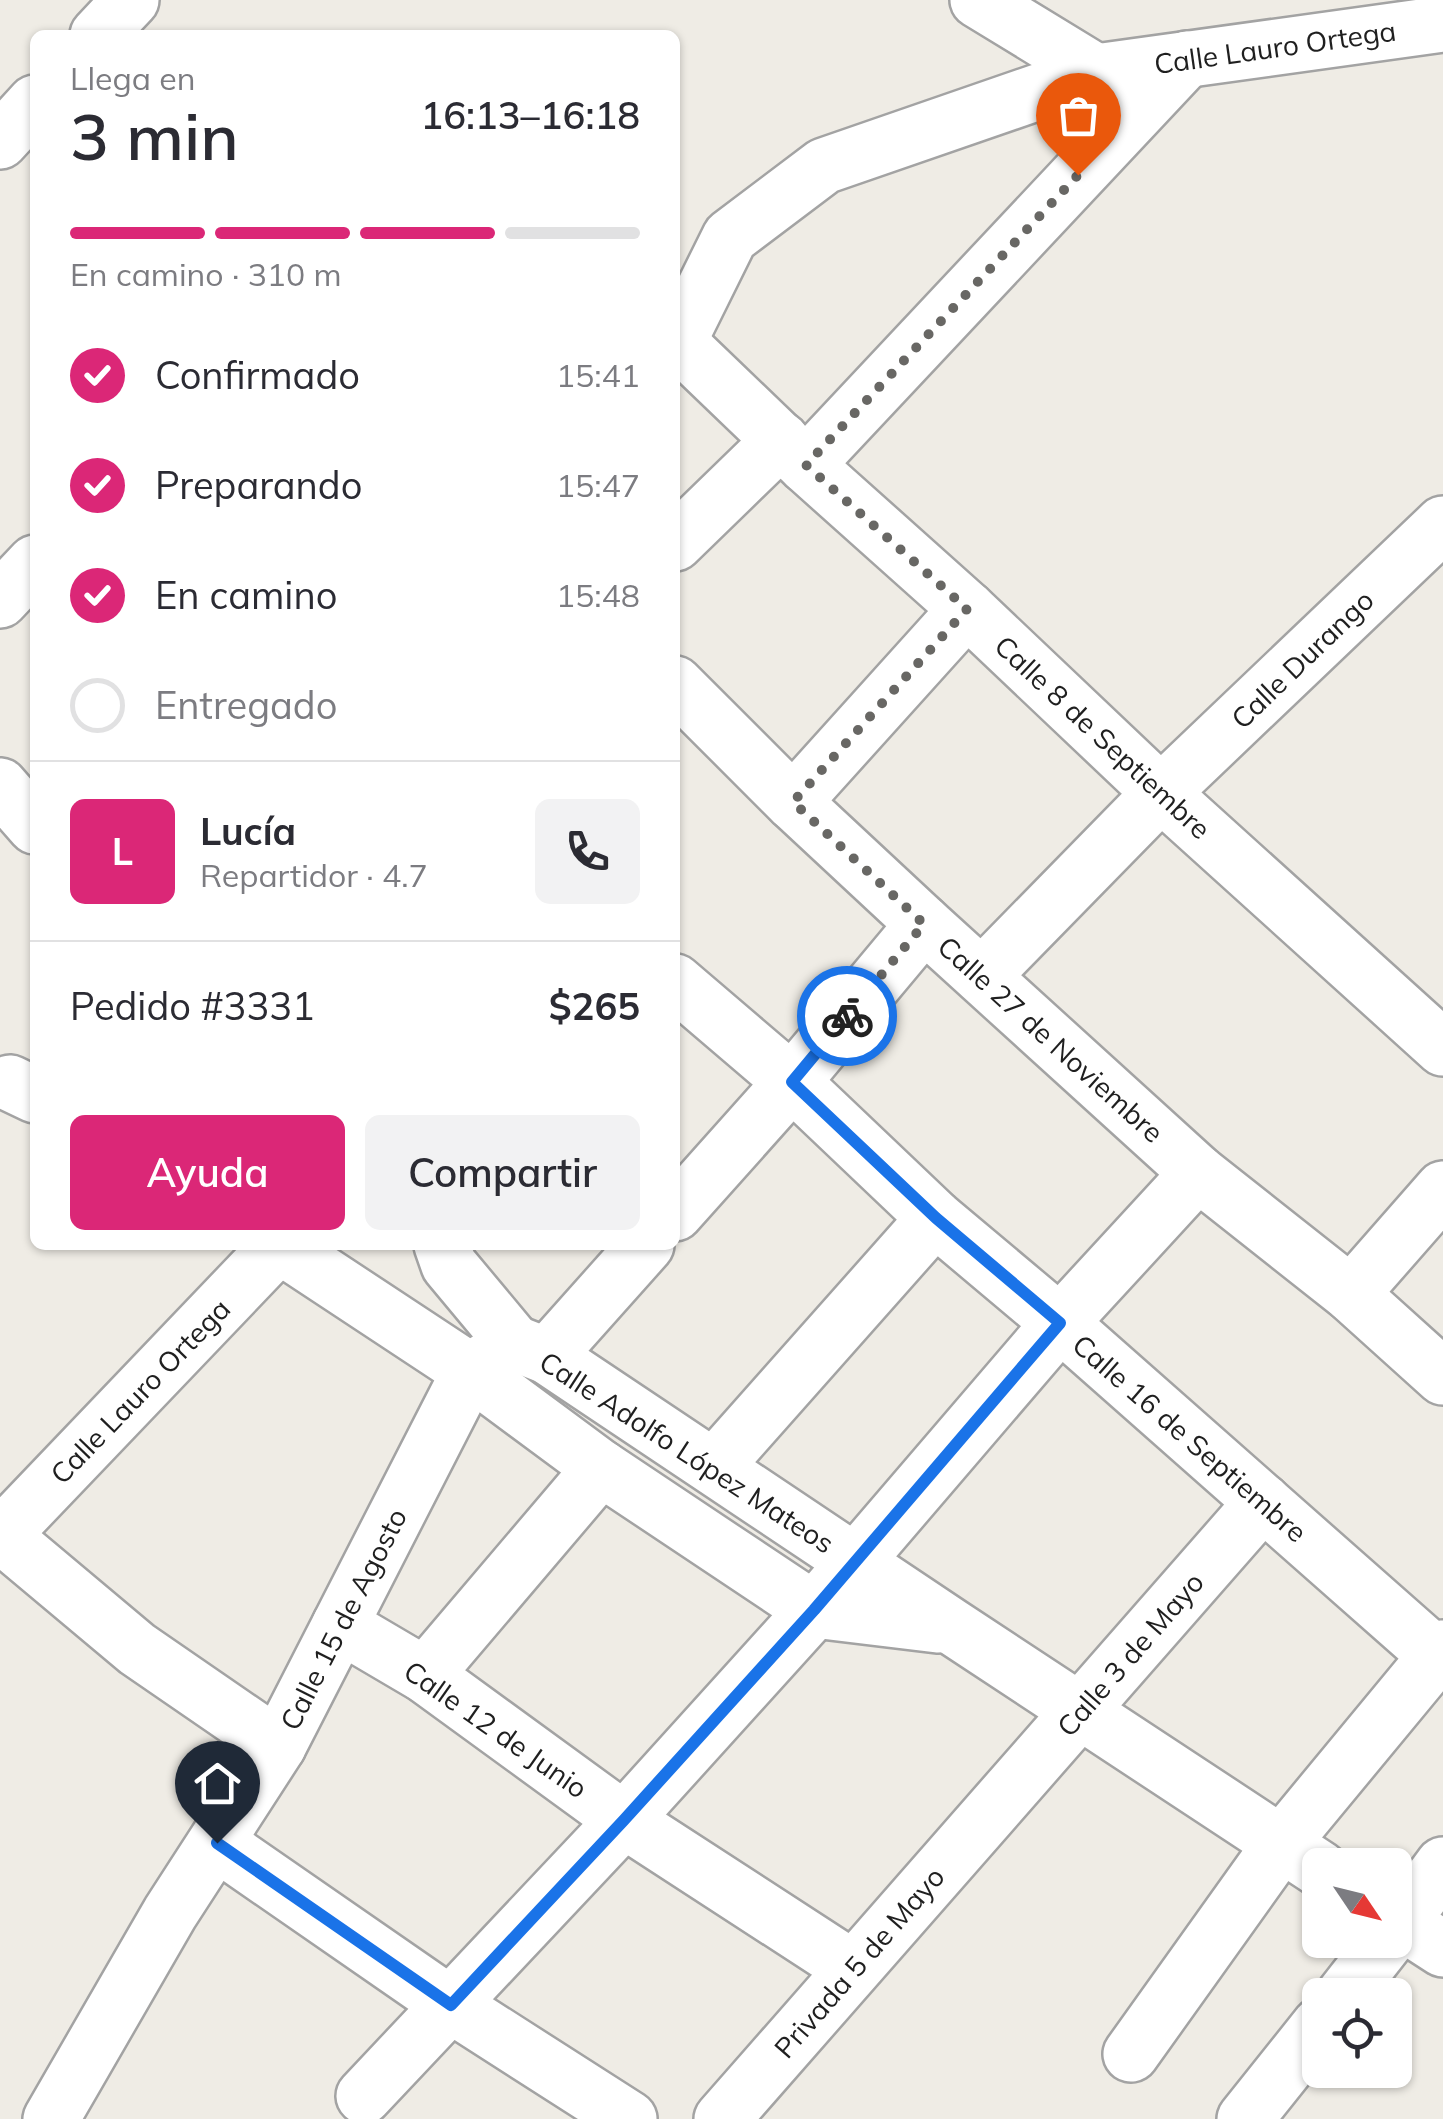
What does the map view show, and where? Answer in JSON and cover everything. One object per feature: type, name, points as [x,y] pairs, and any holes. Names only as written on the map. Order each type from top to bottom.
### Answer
[{"type":"street","points":[[103,30],[130,0]]},
{"type":"street","points":[[978,0],[1096,72]]},
{"type":"street","name":"Calle Lauro Ortega","points":[[680,337],[730,237],[824,166],[1096,72],[1442,25]]},
{"type":"street","points":[[680,540],[793,452],[1187,59]]},
{"type":"street","points":[[0,141],[30,109]]},
{"type":"street","name":"Calle 8 de Septiembre","points":[[680,349],[1443,1048]]},
{"type":"street","name":"Calle Durango","points":[[982,976],[1161,793],[1443,524]]},
{"type":"street","points":[[0,600],[30,568]]},
{"type":"street","points":[[793,802],[967,609]]},
{"type":"street","name":"Calle 27 de Noviembre","points":[[680,689],[793,802],[1198,1173],[1351,1294],[1443,1377]]},
{"type":"street","points":[[0,786],[30,820]]},
{"type":"street","points":[[680,1206],[792,1082],[924,924]]},
{"type":"street","name":"Calle 16 de Septiembre","points":[[680,986],[792,1082],[936,1218],[1440,1652]]},
{"type":"street","points":[[364,2096],[624,1820],[814,1610],[1060,1323],[1198,1173]]},
{"type":"street","points":[[1351,1294],[1443,1190]]},
{"type":"street","points":[[715,1466],[936,1218]]},
{"type":"street","name":"Calle Lauro Ortega","points":[[0,1536],[274,1250]]},
{"type":"street","name":"Calle Adolfo López Mateos","points":[[289,1250],[510,1357],[715,1466],[1301,1856]]},
{"type":"street","points":[[444,1250],[449,1265],[510,1357]]},
{"type":"street","name":"Calle 15 de Agosto","points":[[51,2119],[170,1913],[278,1746],[340,1625],[510,1357],[640,1250]]},
{"type":"street","name":"Calle Adolfo López Mateos","points":[[510,1357],[601,1468],[814,1610],[950,1626]]},
{"type":"street","points":[[425,1676],[601,1468]]},
{"type":"street","name":"Calle 3 de Mayo","points":[[996,1806],[1263,1502]]},
{"type":"street","points":[[0,1536],[137,1650],[278,1746]]},
{"type":"street","name":"Calle 12 de Junio","points":[[340,1625],[425,1676],[624,1820],[852,1968]]},
{"type":"street","points":[[1131,2054],[1301,1856],[1440,1652]]},
{"type":"street","name":"Privada 5 de Mayo","points":[[722,2119],[996,1806]]},
{"type":"street","points":[[217,1843],[451,2005],[629,2119]]},
{"type":"street","points":[[1412,1918],[1443,1865]]},
{"type":"street","points":[[1360,1978],[1379,1958]]},
{"type":"street","points":[[1245,2119],[1302,2048]]},
{"type":"way so far","points":[[847,1016],[924,924],[793,802],[967,609],[806,465],[1078,175]]},
{"type":"route","points":[[217,1843],[451,2005],[814,1610],[1060,1323],[936,1218],[792,1082],[847,1016]]}]
